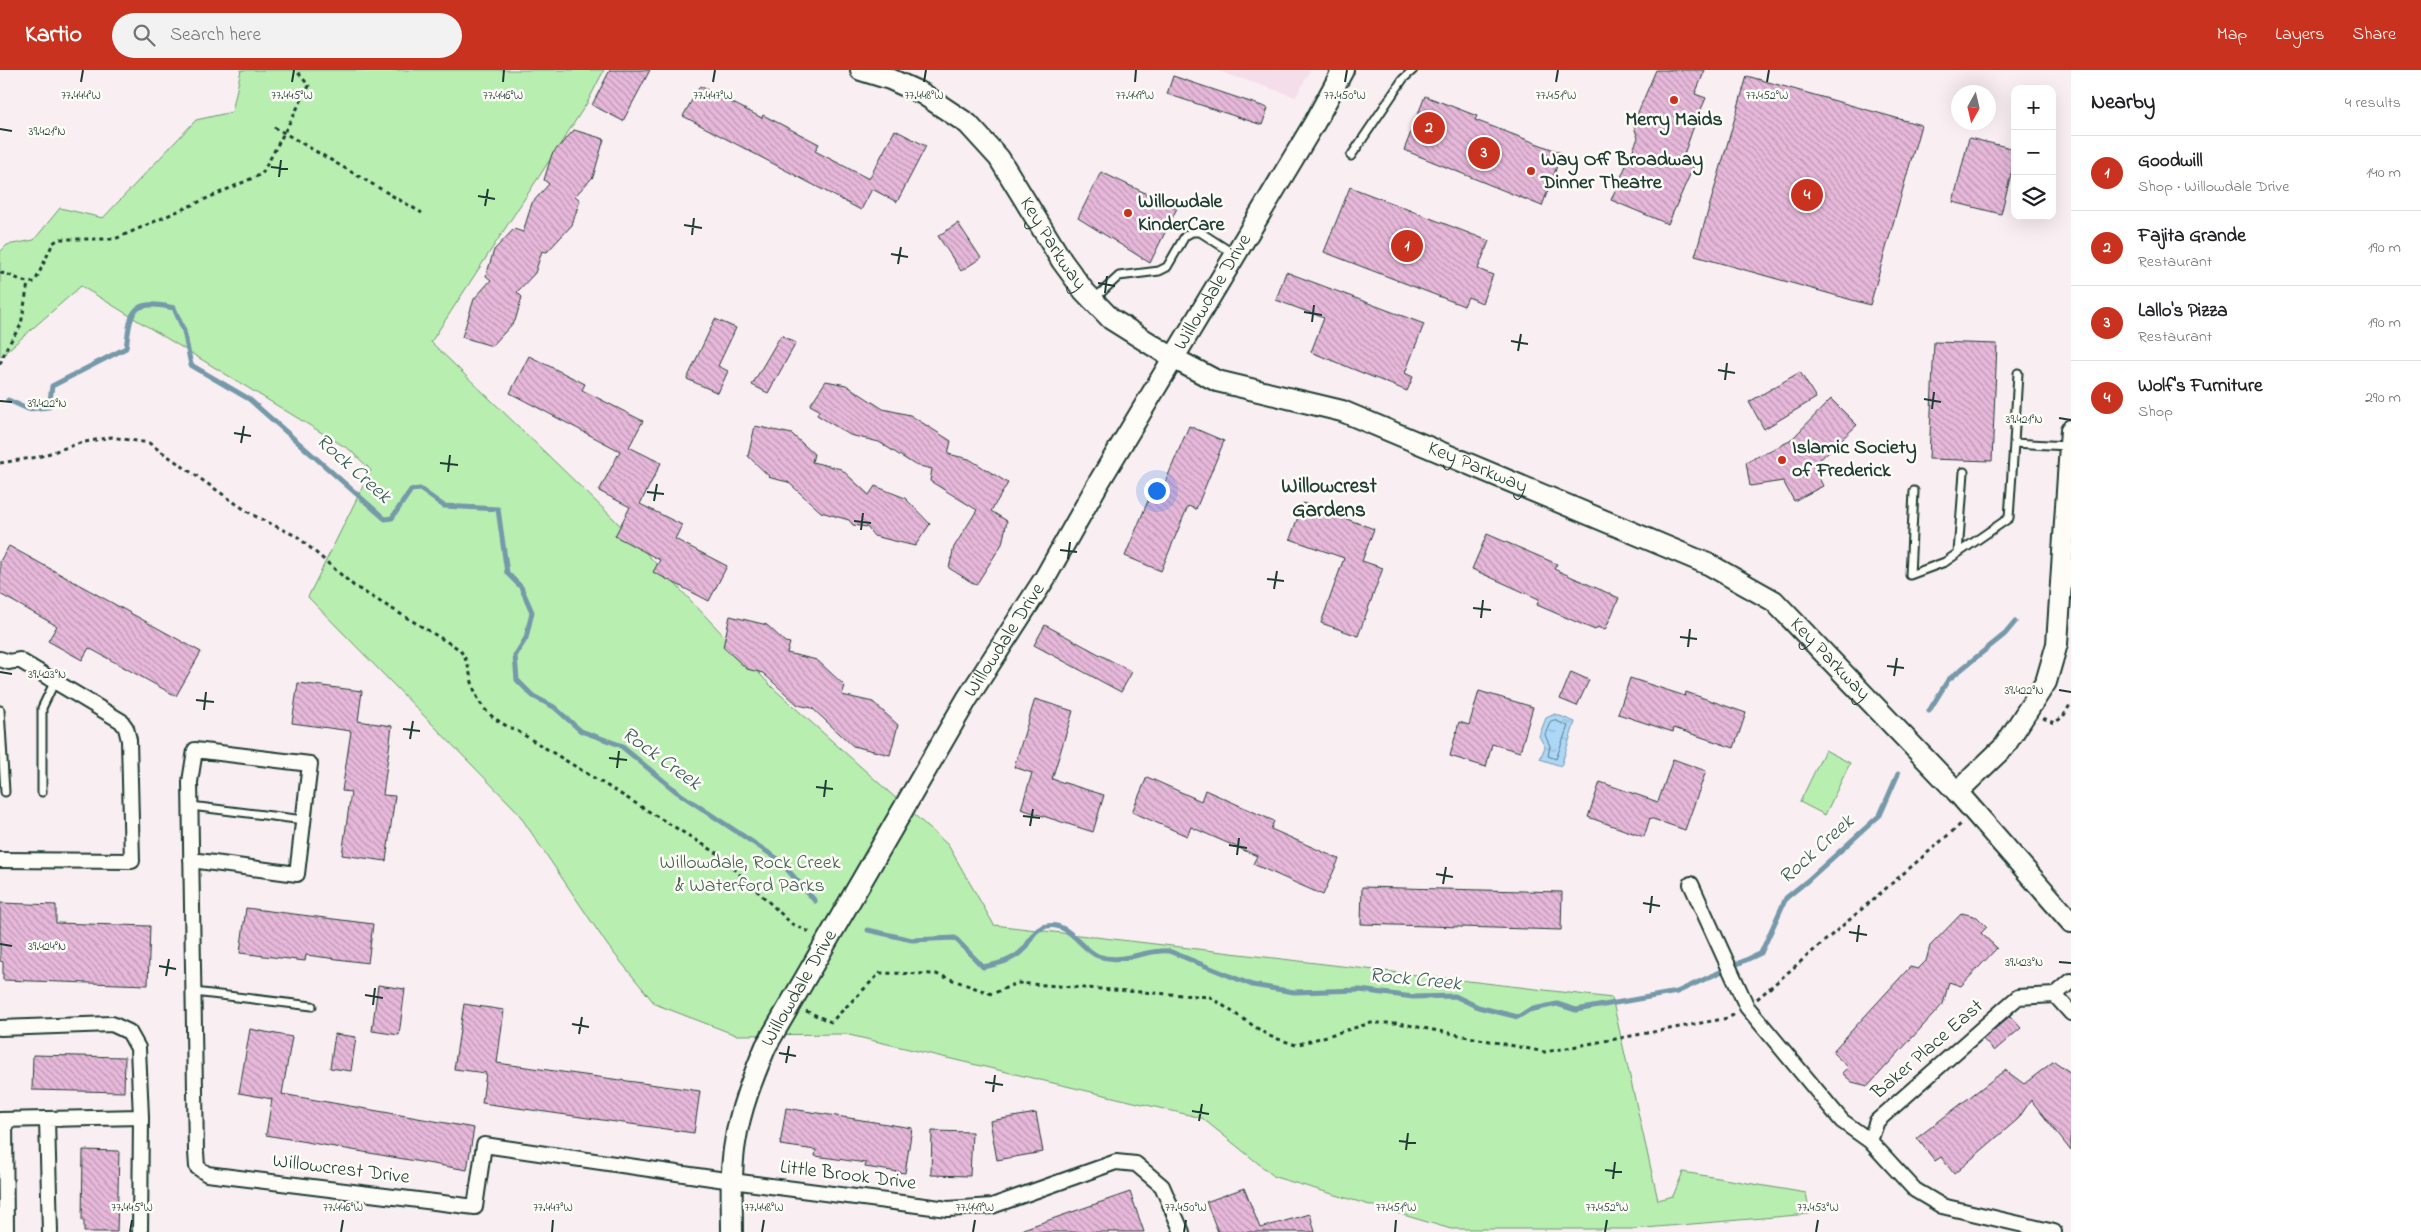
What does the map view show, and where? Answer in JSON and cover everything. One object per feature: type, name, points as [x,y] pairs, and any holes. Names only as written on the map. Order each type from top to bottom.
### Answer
[{"type":"street","name":"Key Parkway","points":[[861,70],[890,79],[922,94],[949,109],[968,124],[1000,158],[1062,261],[1093,300],[1111,319],[1173,358],[1217,381],[1342,411],[1710,565],[1774,601],[1958,792],[2071,922]]},
{"type":"street","name":"Willowdale Drive","points":[[732,1232],[732,1181],[735,1143],[743,1106],[766,1046],[967,699],[1045,578],[1173,358],[1315,122],[1343,70]]},
{"type":"street","points":[[1958,792],[2004,747],[2046,682],[2057,644],[2071,438]]},
{"type":"street","points":[[0,659],[9,662],[19,660],[121,721],[126,728],[129,740],[132,861],[0,860]]},
{"type":"street","name":"Willowcrest Drive","points":[[191,860],[297,874],[310,764],[195,750],[190,782],[190,806],[196,1152],[197,1167],[207,1174],[475,1207],[484,1145],[732,1181]]},
{"type":"street","points":[[1691,884],[1747,1007],[1763,1029],[1842,1120],[1870,1141],[1915,1190],[1942,1206],[2054,1232]]},
{"type":"street","points":[[2071,981],[2054,995],[2071,1013]]},
{"type":"street","name":"Baker Place East","points":[[1870,1141],[1877,1121],[2018,997],[2054,995]]},
{"type":"street","points":[[0,1028],[112,1024],[129,1032],[138,1048],[141,1117],[140,1232]]},
{"type":"street","points":[[6,1232],[2,1120],[141,1117]]},
{"type":"street","points":[[48,1120],[50,1232]]},
{"type":"street","name":"Little Brook Drive","points":[[732,1181],[948,1209],[992,1206],[1116,1162],[1136,1164],[1162,1186],[1182,1232]]},
{"type":"lane","points":[[1351,156],[1403,79],[1413,70]]},
{"type":"lane","points":[[1093,300],[1119,276],[1159,272],[1167,267],[1185,236],[1192,232],[1200,232],[1236,255]]},
{"type":"lane","points":[[1914,491],[1910,575],[1945,562],[2009,518],[2018,373]]},
{"type":"lane","points":[[2014,443],[2071,438]]},
{"type":"lane","points":[[1958,553],[1964,472]]},
{"type":"lane","points":[[42,792],[42,708],[55,681]]},
{"type":"lane","points":[[0,710],[5,792]]},
{"type":"lane","points":[[190,806],[304,820]]},
{"type":"lane","points":[[194,992],[312,1006]]},
{"type":"path","points":[[0,273],[13,276],[28,283],[38,279],[53,243],[59,239],[115,239],[262,174],[285,134],[308,86],[296,70]]},
{"type":"path","points":[[274,127],[422,213]]},
{"type":"path","points":[[0,364],[7,347],[21,325],[28,283]]},
{"type":"path","points":[[0,463],[38,457],[80,443],[111,437],[150,443],[251,514],[298,537],[354,586],[459,649],[466,658],[480,704],[497,722],[519,732],[717,853],[792,924],[828,941]]},
{"type":"path","points":[[2029,711],[2054,723],[2063,717],[2071,703]]},
{"type":"path","points":[[1753,1002],[1975,812]]},
{"type":"path","points":[[791,1004],[831,1022],[880,973],[936,974],[992,994],[1017,983],[1210,998],[1269,1036],[1296,1045],[1371,1023],[1398,1023],[1544,1052],[1728,1018],[1740,1011]]},
{"type":"shaded area","points":[[1215,70],[1310,70],[1296,97]]},
{"type":"green space","name":"Willowdale, Rock Creek & Waterford Parks","points":[[241,70],[604,70],[587,103],[431,342],[614,519],[773,688],[948,845],[994,925],[1612,998],[1658,1200],[1673,1196],[1683,1172],[1806,1193],[1810,1214],[1633,1229],[1451,1229],[1275,1177],[1202,1118],[845,1034],[736,1035],[655,1004],[608,946],[516,810],[308,597],[371,470],[350,450],[81,286],[0,357],[0,252],[7,245],[34,240],[60,208],[103,218],[196,120],[232,112]]},
{"type":"green space","points":[[1825,750],[1850,763],[1825,815],[1800,802]]},
{"type":"water","points":[[1555,714],[1575,722],[1561,766],[1540,759],[1545,747],[1539,736],[1546,718]]},
{"type":"building","points":[[610,70],[650,70],[623,121],[592,105]]},
{"type":"building","points":[[1656,70],[1705,70],[1695,94],[1706,98],[1683,157],[1695,163],[1668,224],[1611,200],[1638,138],[1633,124]]},
{"type":"building","points":[[1173,76],[1268,108],[1262,125],[1167,94]]},
{"type":"building","points":[[1747,76],[1921,125],[1870,305],[1695,256]]},
{"type":"building","points":[[700,86],[762,118],[763,115],[819,144],[815,151],[869,179],[895,130],[926,146],[897,202],[872,189],[861,210],[683,116]]},
{"type":"building","points":[[1425,96],[1477,116],[1475,120],[1562,153],[1542,206],[1404,150]]},
{"type":"building","points":[[574,130],[604,139],[593,177],[575,196],[580,200],[572,225],[547,252],[542,251],[535,273],[517,292],[522,297],[515,321],[492,346],[462,337],[474,299],[491,280],[486,276],[494,250],[514,229],[523,232],[532,203],[549,184],[544,180],[552,154]]},
{"type":"building","points":[[1969,138],[2011,148],[2011,174],[2001,214],[1953,202]]},
{"type":"building","name":"Willowdale KinderCare","points":[[1101,172],[1177,208],[1150,263],[1078,218]]},
{"type":"building","points":[[1350,187],[1489,241],[1478,269],[1493,275],[1482,303],[1468,297],[1464,306],[1324,252]]},
{"type":"building","points":[[958,223],[981,258],[961,271],[938,236]]},
{"type":"building","points":[[1286,272],[1424,324],[1405,373],[1413,377],[1407,391],[1311,352],[1324,318],[1276,300]]},
{"type":"building","points":[[715,319],[736,328],[718,366],[728,371],[718,393],[687,379]]},
{"type":"building","points":[[781,335],[796,343],[768,393],[752,385]]},
{"type":"building","points":[[1934,342],[1997,344],[1992,461],[1929,459]]},
{"type":"building","points":[[529,356],[585,384],[582,390],[643,421],[629,447],[661,463],[640,504],[682,525],[675,539],[727,566],[709,601],[653,572],[660,560],[615,536],[630,507],[599,491],[620,451],[510,393]]},
{"type":"building","points":[[1800,372],[1816,398],[1764,429],[1749,402]]},
{"type":"building","points":[[826,381],[846,385],[883,409],[910,415],[951,441],[948,454],[969,459],[1008,483],[991,511],[1007,521],[1002,544],[976,585],[949,568],[954,547],[977,510],[930,481],[932,469],[915,465],[879,442],[850,435],[817,415],[819,410],[810,405]]},
{"type":"building","name":"Islamic Society of Frederick","points":[[1831,399],[1857,425],[1813,466],[1823,486],[1794,501],[1783,481],[1750,486],[1746,462],[1790,441]]},
{"type":"building","points":[[755,426],[792,434],[814,454],[812,462],[841,469],[869,495],[875,486],[905,498],[930,524],[915,546],[874,536],[867,527],[853,525],[849,520],[821,512],[788,482],[771,478],[748,456]]},
{"type":"building","points":[[1189,426],[1224,441],[1196,509],[1188,506],[1161,571],[1125,556],[1153,489],[1161,492]]},
{"type":"building","points":[[1303,503],[1374,529],[1362,561],[1383,568],[1358,636],[1321,623],[1344,558],[1290,539]]},
{"type":"building","points":[[1487,534],[1557,564],[1554,569],[1619,598],[1605,630],[1597,627],[1595,630],[1537,605],[1539,599],[1472,569]]},
{"type":"building","points":[[9,546],[201,652],[176,696],[89,648],[82,660],[48,641],[57,626],[0,594],[0,561]]},
{"type":"building","points":[[730,616],[767,625],[785,642],[790,643],[787,653],[817,660],[845,686],[842,695],[873,702],[898,725],[890,755],[853,746],[812,708],[798,705],[763,673],[747,669],[723,647]]},
{"type":"building","points":[[1045,625],[1132,672],[1121,692],[1034,645]]},
{"type":"building","points":[[1571,672],[1589,680],[1577,706],[1560,699]]},
{"type":"building","points":[[1630,678],[1685,696],[1686,692],[1746,713],[1734,748],[1674,728],[1673,732],[1618,714]]},
{"type":"building","points":[[298,683],[362,691],[358,721],[392,726],[383,795],[395,796],[386,861],[342,855],[351,792],[342,791],[351,731],[292,723]]},
{"type":"building","points":[[1479,691],[1533,707],[1520,752],[1492,744],[1486,767],[1450,756],[1459,722],[1469,725]]},
{"type":"building","points":[[1035,699],[1073,711],[1052,779],[1104,795],[1093,832],[1021,809],[1032,773],[1014,767]]},
{"type":"building","points":[[1673,759],[1706,771],[1685,830],[1650,818],[1644,837],[1588,817],[1600,782],[1658,802]]},
{"type":"building","points":[[1147,777],[1201,801],[1205,790],[1274,821],[1271,829],[1339,859],[1323,895],[1253,864],[1257,856],[1191,827],[1187,836],[1132,812]]},
{"type":"building","points":[[1362,887],[1562,892],[1561,930],[1361,924]]},
{"type":"building","points":[[0,903],[56,905],[56,923],[150,926],[148,985],[3,980],[3,962],[0,961]]},
{"type":"building","points":[[246,908],[373,924],[368,963],[306,955],[305,961],[240,953]]},
{"type":"building","points":[[1962,913],[1977,917],[1987,927],[1981,933],[1997,948],[1961,986],[1949,982],[1943,1004],[1868,1086],[1852,1082],[1842,1073],[1848,1067],[1832,1052],[1910,967],[1918,969],[1926,961],[1930,946]]},
{"type":"building","points":[[378,985],[405,989],[399,1035],[372,1031]]},
{"type":"building","points":[[464,1004],[504,1010],[497,1063],[700,1091],[694,1133],[482,1103],[486,1073],[454,1069]]},
{"type":"building","points":[[2010,1016],[2021,1028],[1994,1051],[1983,1039]]},
{"type":"building","points":[[250,1029],[292,1037],[282,1094],[474,1128],[467,1170],[266,1135],[272,1099],[239,1093]]},
{"type":"building","points":[[335,1034],[356,1037],[351,1071],[330,1068]]},
{"type":"building","points":[[33,1055],[125,1057],[124,1092],[32,1090]]},
{"type":"building","points":[[2054,1061],[2071,1073],[2071,1151],[2031,1100],[2018,1119],[1954,1174],[1941,1157],[1935,1161],[1917,1138],[2005,1070],[2024,1084]]},
{"type":"building","points":[[786,1108],[912,1128],[905,1173],[865,1167],[866,1163],[815,1156],[816,1150],[780,1145]]},
{"type":"building","points":[[1036,1113],[1043,1152],[997,1160],[990,1121]]},
{"type":"building","points":[[932,1131],[972,1132],[970,1176],[931,1175]]},
{"type":"building","points":[[83,1150],[119,1151],[117,1232],[84,1232],[84,1221],[82,1221]]},
{"type":"building","points":[[1244,1188],[1260,1228],[1310,1214],[1315,1232],[1218,1232],[1206,1202]]},
{"type":"building","points":[[1130,1192],[1144,1232],[1023,1232],[1023,1229]]},
{"type":"waterway","name":"Rock Creek","points":[[8,400],[28,409],[49,407],[52,386],[126,348],[132,316],[136,310],[149,305],[174,308],[184,331],[191,365],[249,399],[385,519],[392,518],[411,490],[420,489],[444,506],[498,509],[507,573],[521,587],[532,612],[526,638],[515,656],[517,680],[533,696],[554,707],[581,731],[620,745],[677,792],[778,859],[815,901]]},
{"type":"waterway","name":"Rock Creek","points":[[1929,711],[1948,680],[2005,634],[2015,622]]},
{"type":"waterway","name":"Rock Creek","points":[[868,930],[912,940],[955,938],[983,967],[1010,959],[1020,953],[1033,935],[1042,927],[1055,926],[1068,932],[1098,956],[1116,959],[1151,952],[1169,951],[1252,985],[1294,992],[1360,990],[1413,997],[1455,996],[1478,1007],[1518,1017],[1529,1010],[1557,1004],[1576,1010],[1677,992],[1761,953],[1786,898],[1880,815],[1898,774]]},
{"type":"place","name":"Merry Maids","points":[[1674,100]]},
{"type":"place","name":"Fajita Grande","points":[[1429,128]]},
{"type":"place","name":"Lallo's Pizza","points":[[1484,153]]},
{"type":"place","name":"Way Off Broadway Dinner Theatre","points":[[1531,171]]},
{"type":"place","name":"Wolf's Furniture","points":[[1807,195]]},
{"type":"place","name":"Willowdale KinderCare","points":[[1128,213]]},
{"type":"place","name":"Goodwill","points":[[1407,246]]},
{"type":"place","name":"Islamic Society of Frederick","points":[[1782,460]]},
{"type":"district","name":"Willowcrest Gardens","points":[[1329,499]]}]
